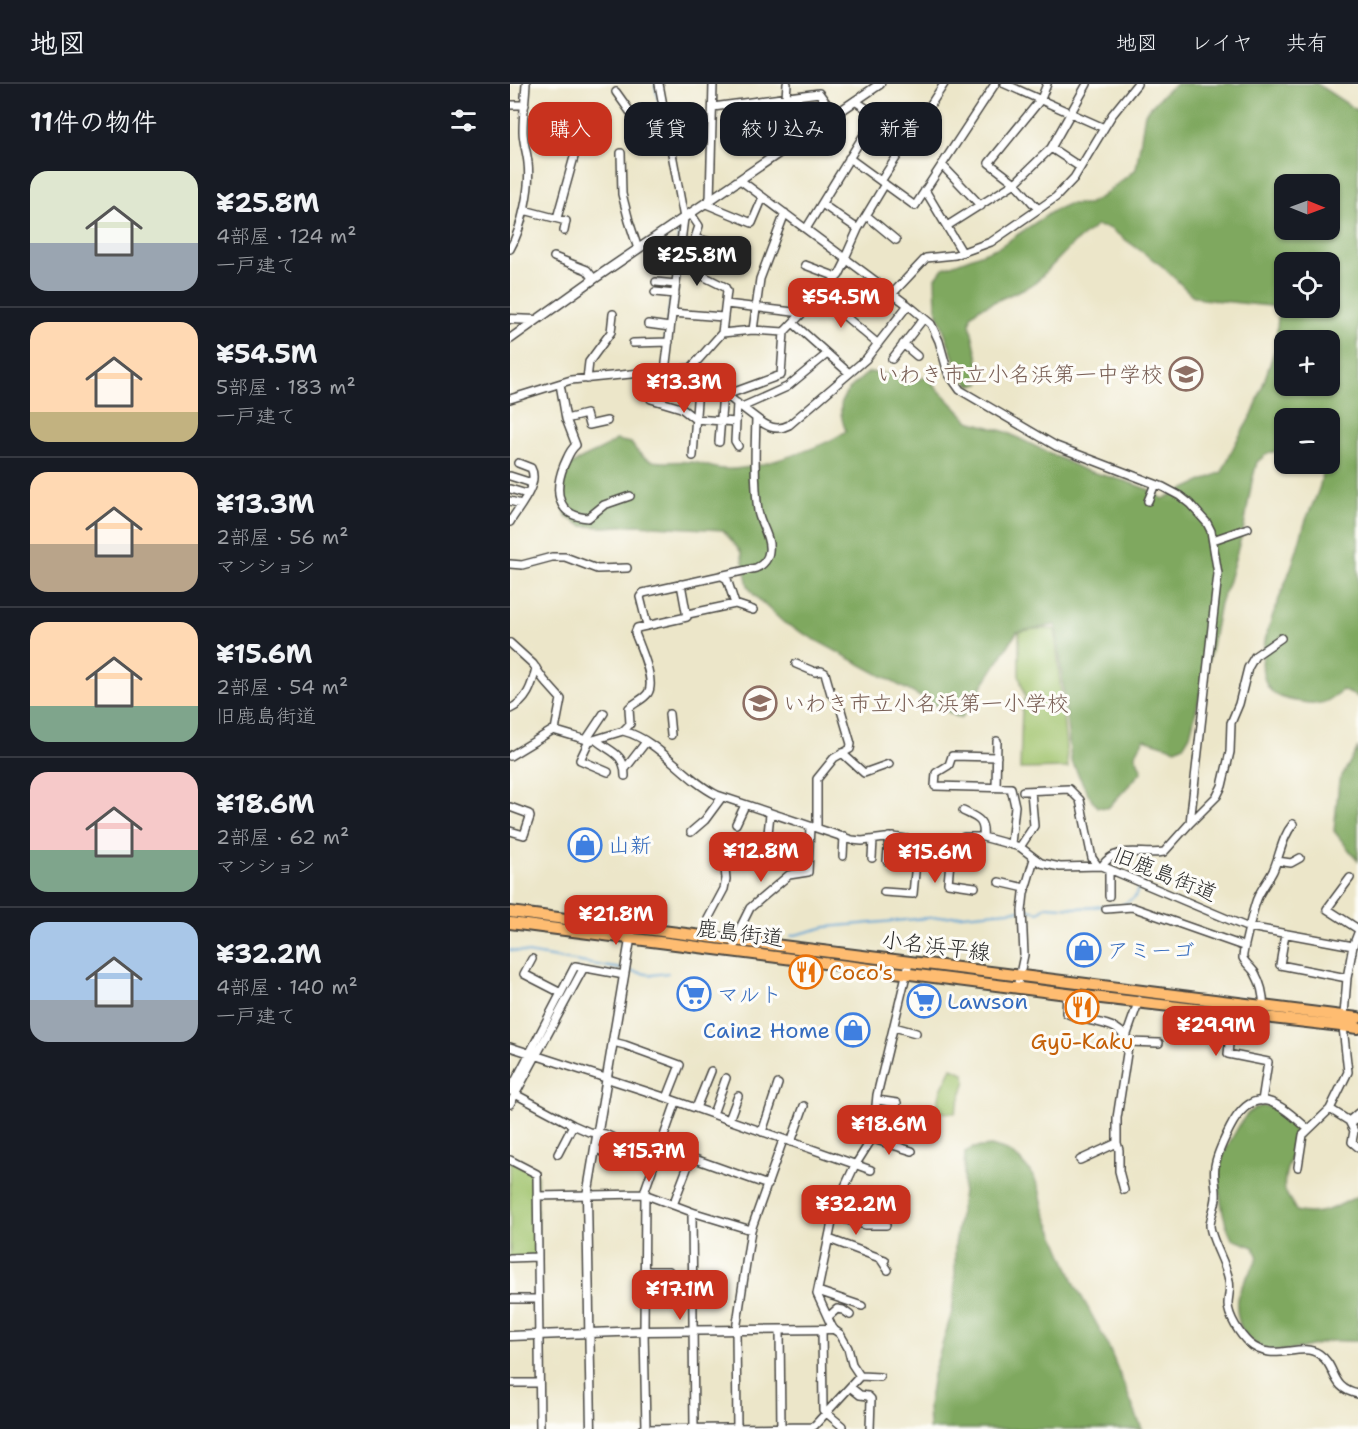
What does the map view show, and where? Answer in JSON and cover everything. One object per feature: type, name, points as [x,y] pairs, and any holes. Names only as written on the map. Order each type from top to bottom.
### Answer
[{"type":"main road","points":[[510,912],[710,937],[735,946]]},
{"type":"main road","name":"鹿島街道","points":[[510,923],[630,939],[735,946],[908,968],[1017,988],[1067,994],[1139,997],[1233,1014],[1264,1012],[1343,1022],[1358,1028]]},
{"type":"main road","name":"小名浜平線","points":[[908,968],[1020,976],[1139,997],[1264,1012]]},
{"type":"main road","points":[[1343,1022],[1358,1018]]},
{"type":"street","points":[[510,249],[524,210],[528,163],[523,133],[526,84]]},
{"type":"street","points":[[659,84],[662,102]]},
{"type":"street","points":[[708,202],[713,84]]},
{"type":"street","points":[[786,97],[787,84]]},
{"type":"street","points":[[821,84],[819,93],[826,102]]},
{"type":"street","points":[[846,107],[880,84]]},
{"type":"street","points":[[932,102],[944,84]]},
{"type":"street","points":[[849,158],[915,206],[995,84]]},
{"type":"street","points":[[1038,209],[1015,183],[989,163],[1041,99],[1047,84]]},
{"type":"street","points":[[947,226],[1015,183],[1051,148],[1087,84]]},
{"type":"street","points":[[1008,85],[1104,128]]},
{"type":"street","points":[[893,293],[926,258],[955,255],[992,242],[1029,217],[1070,184],[1104,128],[1135,85]]},
{"type":"street","points":[[616,92],[624,103]]},
{"type":"street","points":[[713,107],[819,93]]},
{"type":"street","points":[[510,105],[525,105]]},
{"type":"street","points":[[806,229],[858,144]]},
{"type":"street","points":[[1051,148],[1080,167]]},
{"type":"street","points":[[621,153],[622,194],[638,249]]},
{"type":"street","points":[[665,371],[678,268],[688,216],[674,156]]},
{"type":"street","points":[[510,339],[775,156]]},
{"type":"street","points":[[725,394],[781,375],[784,332],[837,277],[858,228],[867,216],[899,156]]},
{"type":"street","points":[[556,218],[574,157]]},
{"type":"street","points":[[942,165],[981,206]]},
{"type":"street","points":[[740,180],[893,293],[931,324],[939,340],[948,373],[960,390],[1056,446],[1171,491],[1190,504],[1207,523],[1213,540],[1218,574],[1190,823]]},
{"type":"street","points":[[925,190],[962,252]]},
{"type":"street","points":[[708,202],[752,223],[763,197]]},
{"type":"street","points":[[822,204],[858,228]]},
{"type":"street","points":[[524,210],[566,221],[564,231]]},
{"type":"street","points":[[753,330],[760,279],[785,213]]},
{"type":"street","points":[[688,216],[699,226],[695,238],[710,242],[723,250]]},
{"type":"street","points":[[867,216],[896,240]]},
{"type":"street","points":[[554,257],[587,270],[594,279]]},
{"type":"street","points":[[805,266],[837,277]]},
{"type":"street","points":[[678,268],[693,271],[723,285],[727,291],[723,333]]},
{"type":"street","points":[[656,282],[676,284]]},
{"type":"street","points":[[656,292],[675,294]]},
{"type":"street","points":[[820,295],[878,344]]},
{"type":"street","points":[[726,303],[802,313]]},
{"type":"street","points":[[691,368],[756,418],[771,427],[786,427],[866,359],[908,305]]},
{"type":"street","points":[[672,313],[723,317]]},
{"type":"street","points":[[587,379],[589,362],[611,332],[613,314]]},
{"type":"street","points":[[892,359],[924,318]]},
{"type":"street","points":[[510,319],[536,320]]},
{"type":"street","points":[[793,323],[849,374]]},
{"type":"street","points":[[648,324],[670,327]]},
{"type":"street","points":[[510,399],[560,384],[587,379],[691,368],[723,333],[753,330],[784,332]]},
{"type":"street","points":[[633,343],[669,342]]},
{"type":"street","points":[[903,344],[917,356]]},
{"type":"street","points":[[740,405],[787,387],[827,354]]},
{"type":"street","points":[[648,373],[651,399],[681,408],[695,419],[736,422]]},
{"type":"street","points":[[693,456],[699,374]]},
{"type":"street","points":[[560,384],[566,418],[576,445],[569,451],[557,489],[559,499],[577,516],[588,518],[604,505],[630,496]]},
{"type":"street","points":[[719,442],[725,394]]},
{"type":"street","points":[[738,446],[735,441],[740,405]]},
{"type":"street","points":[[566,418],[586,414],[589,425],[607,421]]},
{"type":"street","points":[[647,626],[641,594],[763,565],[770,549],[759,515],[754,484],[756,418]]},
{"type":"street","points":[[510,522],[532,483],[531,468],[519,463]]},
{"type":"street","points":[[510,476],[532,483]]},
{"type":"street","points":[[1148,501],[1155,484]]},
{"type":"street","points":[[510,489],[527,494]]},
{"type":"street","points":[[510,501],[521,504]]},
{"type":"street","points":[[1213,540],[1248,528]]},
{"type":"street","points":[[510,564],[522,565],[565,557],[597,569],[627,568]]},
{"type":"street","points":[[722,576],[727,579],[735,604]]},
{"type":"street","points":[[681,584],[688,614]]},
{"type":"street","points":[[590,740],[623,731],[630,724],[629,708],[642,700],[650,691],[652,682],[635,633],[637,628],[735,604],[753,610]]},
{"type":"street","points":[[1102,867],[1106,860],[1120,852],[1144,854],[1164,852],[1217,796],[1222,786],[1230,752],[1231,723],[1239,704],[1248,668],[1255,656],[1281,638]]},
{"type":"street","points":[[510,644],[536,668],[561,699],[555,730]]},
{"type":"street","points":[[735,946],[738,932],[750,908],[789,874],[808,872],[817,779],[834,758],[850,749],[851,744],[838,701],[831,694],[825,673],[815,672],[796,664]]},
{"type":"street","points":[[510,709],[519,705],[526,697],[536,668]]},
{"type":"street","points":[[604,713],[580,760],[608,772]]},
{"type":"street","points":[[669,714],[671,735]]},
{"type":"street","points":[[510,756],[555,730],[590,740],[620,758],[625,772],[646,742]]},
{"type":"street","name":"旧鹿島街道","points":[[623,731],[646,742],[697,784],[722,797],[844,836],[862,841],[889,837],[938,844],[964,837],[983,837],[1020,847],[1041,863],[1060,867],[1102,867],[1251,928],[1353,946]]},
{"type":"street","points":[[996,787],[997,741]]},
{"type":"street","points":[[842,753],[864,773],[889,764]]},
{"type":"street","points":[[997,757],[952,756],[949,765],[936,773],[935,786],[1011,788],[1015,806],[1011,844]]},
{"type":"street","points":[[1020,847],[1034,826],[1027,791],[1069,789],[1080,800],[1092,858],[1102,867],[1109,896]]},
{"type":"street","points":[[691,832],[705,820],[722,797]]},
{"type":"street","points":[[736,824],[745,805]]},
{"type":"street","points":[[510,807],[530,816],[524,835],[511,834]]},
{"type":"street","points":[[963,811],[979,819],[984,827],[983,837]]},
{"type":"street","points":[[766,853],[770,814]]},
{"type":"street","points":[[1264,1012],[1261,986],[1244,960],[1244,946],[1251,928],[1256,900],[1276,861],[1286,832],[1293,824]]},
{"type":"street","points":[[843,856],[844,836]]},
{"type":"street","points":[[887,861],[889,837]]},
{"type":"street","points":[[872,858],[873,840]]},
{"type":"street","points":[[884,892],[913,894],[918,841]]},
{"type":"street","points":[[952,841],[948,883],[975,887]]},
{"type":"street","points":[[710,937],[708,918],[721,896],[726,879],[724,857],[720,849]]},
{"type":"street","points":[[1276,861],[1291,863],[1300,858]]},
{"type":"street","points":[[1017,988],[1024,956],[1022,909],[1025,888],[1034,859]]},
{"type":"street","points":[[1298,1167],[1304,1136],[1308,1129],[1330,1109],[1348,1072],[1343,1022],[1347,978],[1354,960],[1353,946],[1358,931],[1327,909],[1350,878]]},
{"type":"street","points":[[999,882],[1025,888]]},
{"type":"street","points":[[1106,909],[1132,907],[1244,946]]},
{"type":"street","points":[[591,1429],[587,1196],[631,927]]},
{"type":"street","points":[[1285,933],[1280,965],[1347,978]]},
{"type":"street","points":[[532,959],[524,974],[561,993]]},
{"type":"street","points":[[533,1055],[575,966],[625,972]]},
{"type":"street","points":[[510,1104],[512,1093],[580,968]]},
{"type":"street","points":[[860,1376],[840,1334],[833,1329],[818,1297],[818,1291],[833,1216],[855,1165],[873,1138],[877,1100],[908,968]]},
{"type":"street","points":[[1067,994],[1066,1013],[1091,1022],[1116,1027],[1127,1040],[1159,1043]]},
{"type":"street","points":[[1124,1190],[1119,1171],[1117,1118],[1128,1052],[1127,1040],[1139,997]]},
{"type":"street","points":[[1233,1014],[1228,1054],[1268,1062],[1262,1101]]},
{"type":"street","points":[[894,1027],[916,1033]]},
{"type":"street","points":[[613,1042],[680,1065],[667,1098]]},
{"type":"street","points":[[510,1047],[667,1098],[871,1170]]},
{"type":"street","points":[[696,1108],[711,1071]]},
{"type":"street","points":[[713,1114],[726,1078]]},
{"type":"street","points":[[762,1132],[778,1084]]},
{"type":"street","points":[[512,1093],[573,1125],[589,1132],[605,1134],[656,1158]]},
{"type":"street","points":[[729,1120],[738,1096]]},
{"type":"street","points":[[877,1100],[897,1103]]},
{"type":"street","points":[[1308,1129],[1282,1107],[1262,1101],[1250,1103],[1234,1120],[1214,1167],[1217,1190],[1210,1228],[1230,1282],[1228,1306],[1241,1333],[1257,1348],[1275,1353],[1308,1350],[1316,1352],[1329,1364],[1338,1384],[1350,1393],[1358,1394]]},
{"type":"street","points":[[676,1102],[644,1194],[645,1429],[812,1427],[860,1376]]},
{"type":"street","points":[[736,1428],[736,1330],[751,1230],[768,1185],[804,1106]]},
{"type":"street","points":[[1330,1109],[1349,1121],[1354,1131],[1352,1142],[1358,1147]]},
{"type":"street","points":[[1349,1121],[1358,1113]]},
{"type":"street","points":[[1349,1121],[1358,1120]]},
{"type":"street","points":[[558,1154],[573,1125]]},
{"type":"street","points":[[873,1138],[912,1151]]},
{"type":"street","points":[[1080,1160],[1117,1143]]},
{"type":"street","points":[[661,1147],[768,1185]]},
{"type":"street","points":[[594,1148],[622,1162]]},
{"type":"street","points":[[673,1205],[691,1158]]},
{"type":"street","points":[[510,1160],[537,1174],[540,1429]]},
{"type":"street","points":[[844,1189],[870,1200],[889,1204]]},
{"type":"street","points":[[537,1196],[644,1194],[751,1230]]},
{"type":"street","points":[[692,1212],[694,1429]]},
{"type":"street","points":[[833,1216],[865,1225],[886,1225]]},
{"type":"street","points":[[829,1239],[883,1259],[888,1270]]},
{"type":"street","points":[[510,1258],[537,1257]]},
{"type":"street","points":[[644,1271],[669,1271]]},
{"type":"street","points":[[818,1291],[862,1305]]},
{"type":"street","points":[[510,1299],[538,1299]]},
{"type":"street","points":[[828,1317],[837,1310],[843,1310],[850,1315]]},
{"type":"street","points":[[822,1329],[823,1410],[842,1426],[842,1429]]},
{"type":"street","points":[[510,1336],[644,1331],[833,1329]]},
{"type":"street","points":[[780,1330],[781,1428]]},
{"type":"street","points":[[860,1376],[880,1377]]},
{"type":"street","points":[[510,1383],[539,1383]]},
{"type":"street","points":[[850,1387],[860,1395],[871,1399],[870,1429]]},
{"type":"green space","points":[[1177,84],[1317,84],[1358,111],[1358,697],[1342,690],[1328,701],[1319,703],[1308,703],[1279,696],[1268,687],[1263,675],[1262,661],[1273,614],[1306,520],[1318,493],[1322,474],[1340,474],[1340,408],[1274,408],[1274,452],[1268,453],[1257,462],[1244,527],[1228,584],[1220,603],[1211,651],[1190,735],[1184,745],[1176,749],[1144,739],[1135,755],[1142,771],[1108,808],[1097,807],[1071,760],[1056,625],[1017,632],[961,719],[784,623],[754,595],[748,586],[741,552],[723,530],[636,525],[583,526],[566,517],[561,489],[561,479],[565,471],[580,459],[616,440],[631,443],[638,452],[651,461],[692,462],[724,469],[736,469],[769,462],[805,451],[846,431],[842,420],[841,404],[853,385],[869,372],[897,375],[910,382],[926,377],[969,421],[1006,432],[1084,470],[1147,489],[1163,499],[1222,472],[1254,411],[1274,352],[1274,396],[1340,396],[1340,330],[1277,330],[1278,318],[1340,318],[1340,252],[1274,252],[1274,306],[1202,299],[1192,295],[1162,266],[1109,228],[1096,226],[1073,244],[1034,284],[978,309],[971,315],[970,324],[982,377],[980,384],[970,385],[959,373],[936,308],[935,279],[943,268],[999,247],[1053,211],[1068,204],[1088,204],[1101,197],[1136,169],[1145,113],[1166,91]]},
{"type":"green space","points":[[1019,629],[1055,629],[1068,768],[1020,769],[1022,706],[1025,697],[1019,675]]},
{"type":"green space","points":[[1358,748],[1358,861],[1334,831],[1339,781]]},
{"type":"green space","points":[[952,1068],[964,1073],[966,1081],[955,1113],[935,1112],[941,1090]]},
{"type":"green space","points":[[1262,1106],[1274,1107],[1300,1130],[1284,1183],[1286,1193],[1296,1211],[1320,1212],[1358,1196],[1358,1341],[1333,1341],[1294,1350],[1272,1350],[1253,1342],[1241,1326],[1237,1313],[1237,1299],[1243,1283],[1258,1258],[1254,1247],[1232,1239],[1225,1222],[1219,1180],[1224,1153],[1241,1122],[1249,1112]]},
{"type":"green space","points":[[991,1146],[1007,1151],[1019,1159],[1032,1174],[1039,1188],[1044,1210],[1076,1286],[1107,1343],[1142,1429],[929,1429],[928,1406],[933,1375],[952,1312],[955,1288],[955,1245],[963,1191],[965,1152],[973,1148]]},
{"type":"green space","points":[[510,1160],[537,1174],[537,1257],[510,1258]]},
{"type":"waterway","points":[[655,84],[659,102]]},
{"type":"waterway","points":[[678,240],[679,225]]},
{"type":"waterway","points":[[667,324],[671,297]]},
{"type":"waterway","points":[[665,342],[667,329]]},
{"type":"waterway","points":[[1122,905],[1135,897],[1139,886]]},
{"type":"waterway","points":[[1025,909],[1039,912],[1047,906],[1078,908],[1116,905]]},
{"type":"waterway","points":[[791,936],[826,927],[1020,910]]},
{"type":"waterway","points":[[510,950],[621,969]]},
{"type":"waterway","points":[[565,993],[578,968]]},
{"type":"waterway","points":[[627,970],[651,975],[668,973]]},
{"type":"place","name":"いわき市立小名浜第一中学校","points":[[1186,374]]},
{"type":"place","name":"いわき市立小名浜第一小学校","points":[[760,703]]},
{"type":"place","name":"山新","points":[[585,845]]},
{"type":"place","name":"アミーゴ","points":[[1084,950]]},
{"type":"place","name":"Coco's","points":[[806,972]]},
{"type":"place","name":"マルト","points":[[694,994]]},
{"type":"place","name":"Lawson","points":[[924,1001]]},
{"type":"place","name":"Gyū-Kaku","points":[[1082,1007]]},
{"type":"place","name":"Cainz Home","points":[[853,1030]]}]
